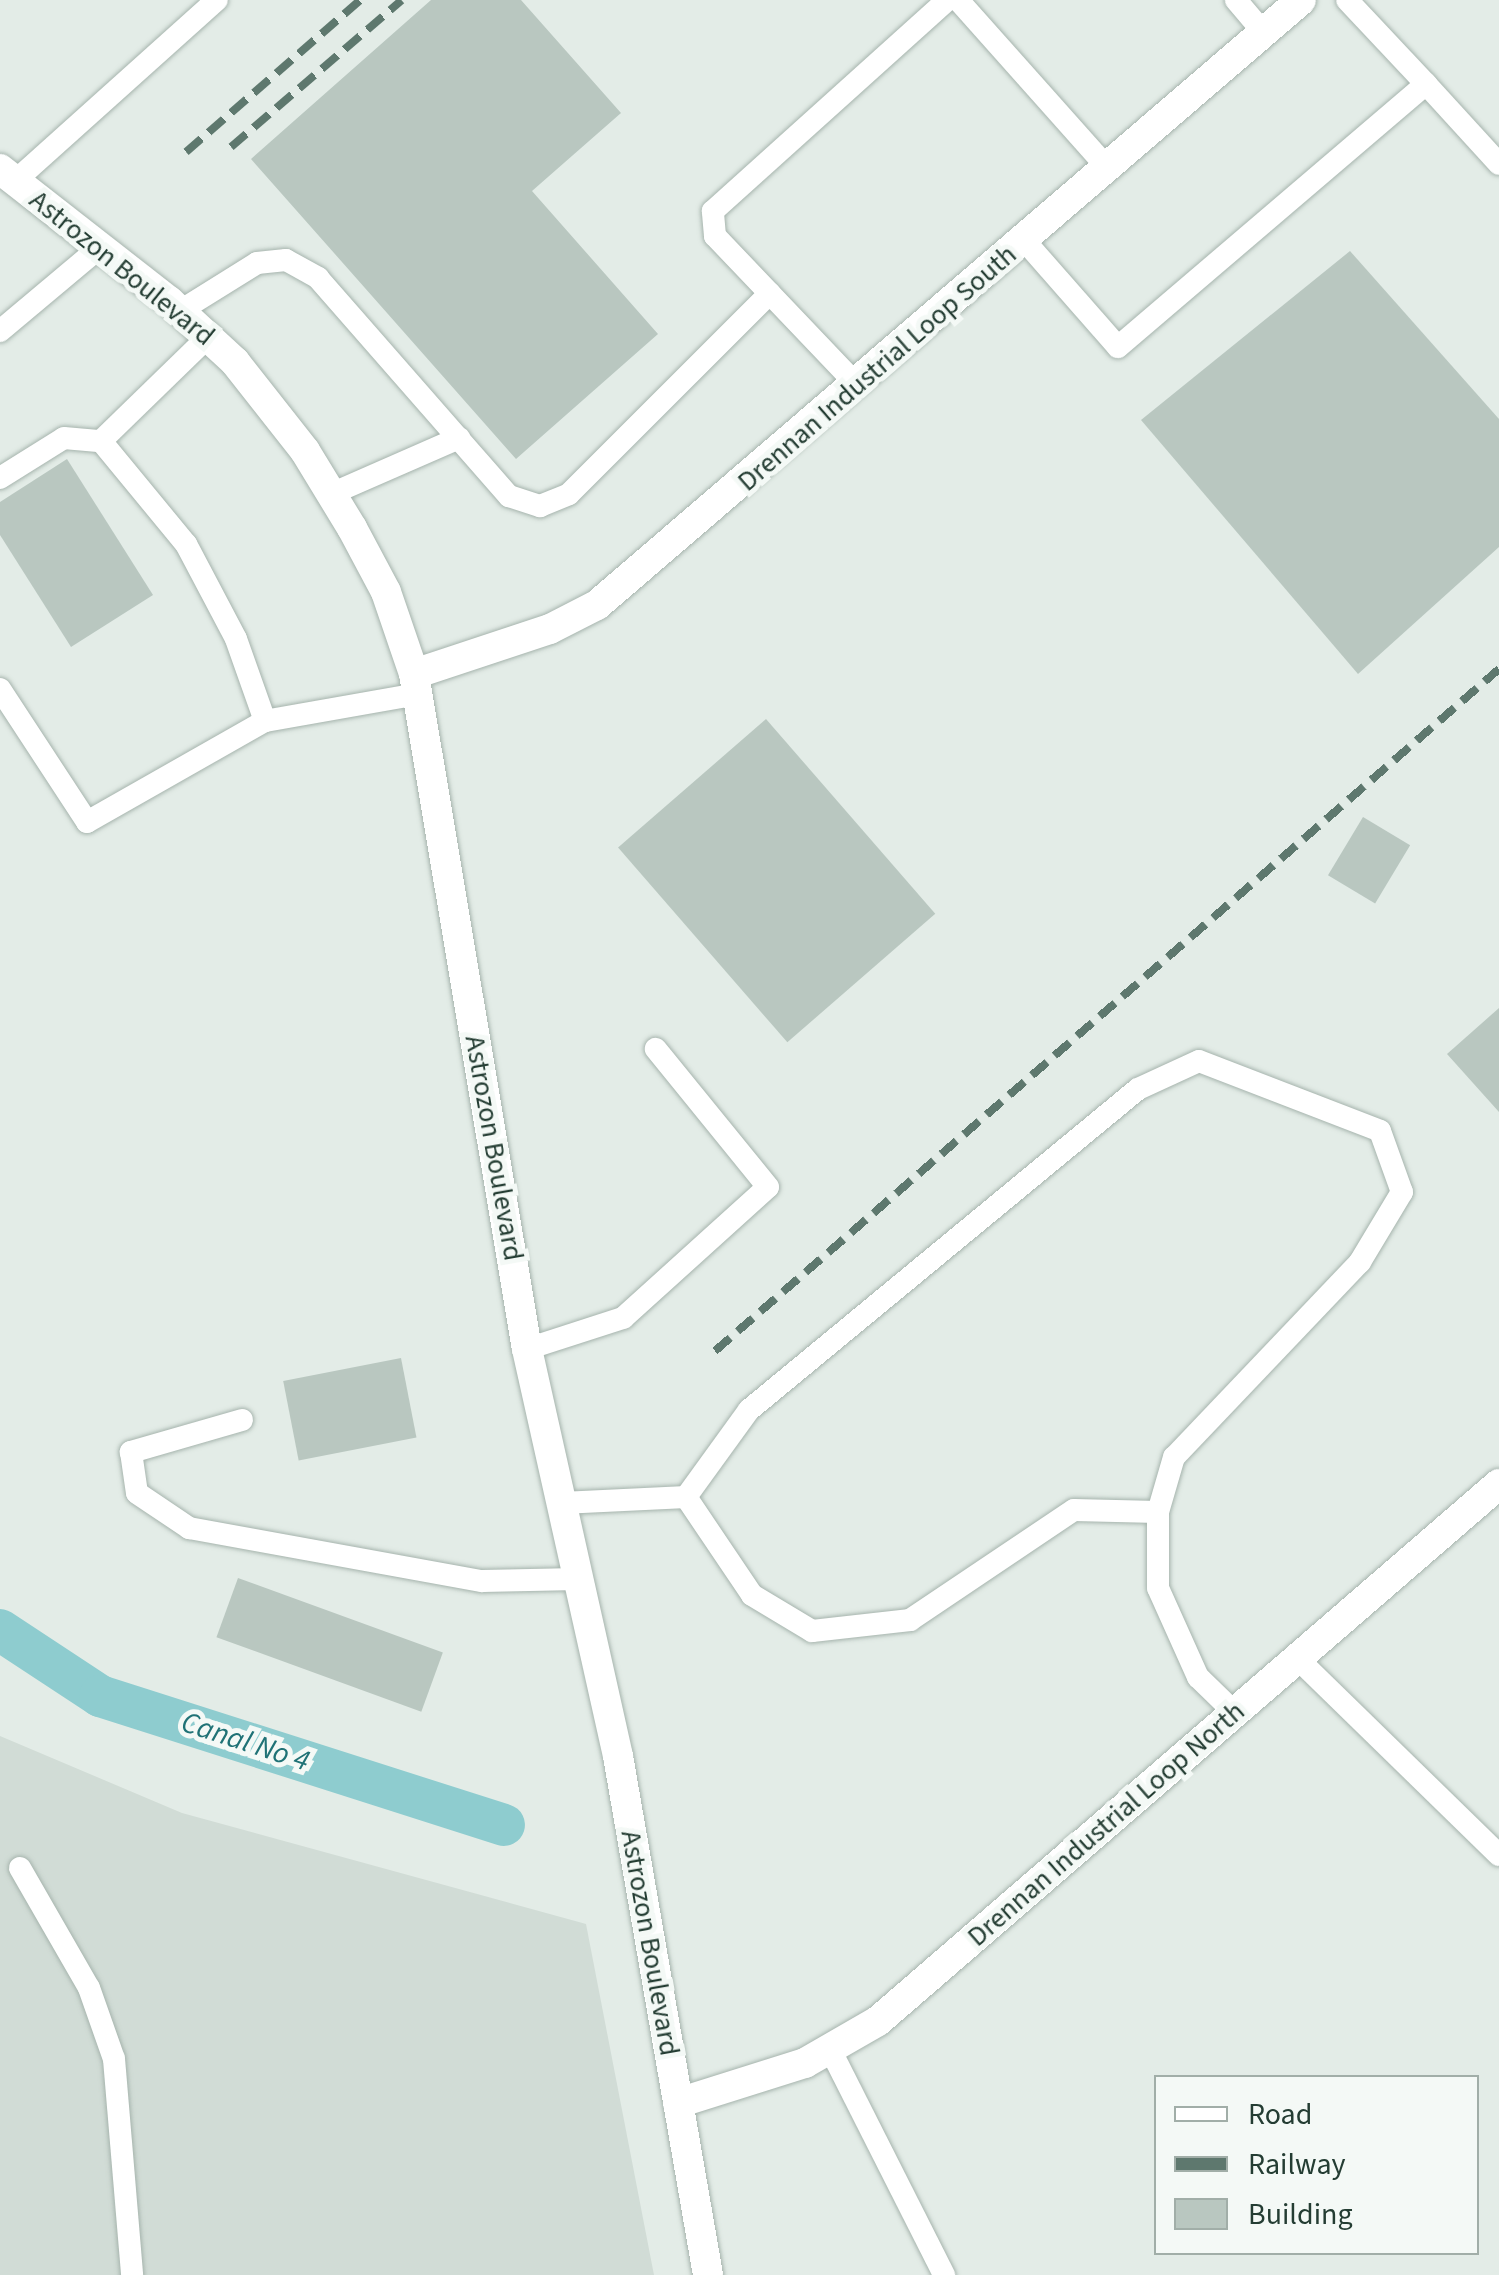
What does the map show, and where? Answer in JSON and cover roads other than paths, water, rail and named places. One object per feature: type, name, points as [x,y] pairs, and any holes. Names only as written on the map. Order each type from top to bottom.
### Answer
[{"type":"main road","name":"Drennan Industrial Loop South","points":[[416,684],[598,605],[1301,0]]},
{"type":"main road","name":"Astrozon Boulevard","points":[[7,175],[180,310],[258,392],[331,494],[386,592],[416,684],[527,1349],[618,1756],[708,2275]]},
{"type":"main road","name":"Drennan Industrial Loop North","points":[[678,2103],[831,2051],[878,2021],[1499,1484]]},
{"type":"lane","points":[[7,175],[217,0]]},
{"type":"lane","points":[[858,385],[715,236],[713,211],[947,0]]},
{"type":"lane","points":[[958,0],[1108,168]]},
{"type":"lane","points":[[1236,0],[1264,33]]},
{"type":"lane","points":[[1347,0],[1499,164]]},
{"type":"lane","points":[[1024,240],[1118,348],[1426,84]]},
{"type":"lane","points":[[0,331],[100,248]]},
{"type":"lane","points":[[180,310],[257,264],[286,260],[318,278],[509,496],[540,506],[570,494],[770,293]]},
{"type":"lane","points":[[102,441],[208,337]]},
{"type":"lane","points":[[0,478],[64,438],[102,441],[186,544],[236,639],[265,721]]},
{"type":"lane","points":[[331,494],[458,438]]},
{"type":"lane","points":[[0,689],[88,822],[265,721],[416,684]]},
{"type":"lane","points":[[527,1349],[624,1318],[768,1187],[656,1049]]},
{"type":"lane","points":[[686,1498],[748,1410],[1138,1088],[1199,1061],[1380,1132],[1402,1192],[1360,1262],[1174,1457],[1158,1512],[1158,1588],[1198,1677],[1234,1713]]},
{"type":"lane","points":[[242,1420],[132,1452],[136,1494],[189,1528],[482,1581],[578,1578]]},
{"type":"lane","points":[[562,1503],[686,1498]]},
{"type":"lane","points":[[686,1498],[752,1595],[812,1630],[910,1620],[1074,1510],[1158,1512]]},
{"type":"lane","points":[[1298,1658],[1499,1854]]},
{"type":"lane","points":[[20,1868],[90,1988],[114,2059],[132,2275]]},
{"type":"lane","points":[[831,2051],[944,2275]]},
{"type":"waterway","name":"Canal No 4","points":[[0,1630],[100,1696],[504,1825]]},
{"type":"railway","points":[[186,152],[360,0]]},
{"type":"railway","points":[[231,147],[402,0]]},
{"type":"railway","points":[[715,1351],[1499,669]]}]
